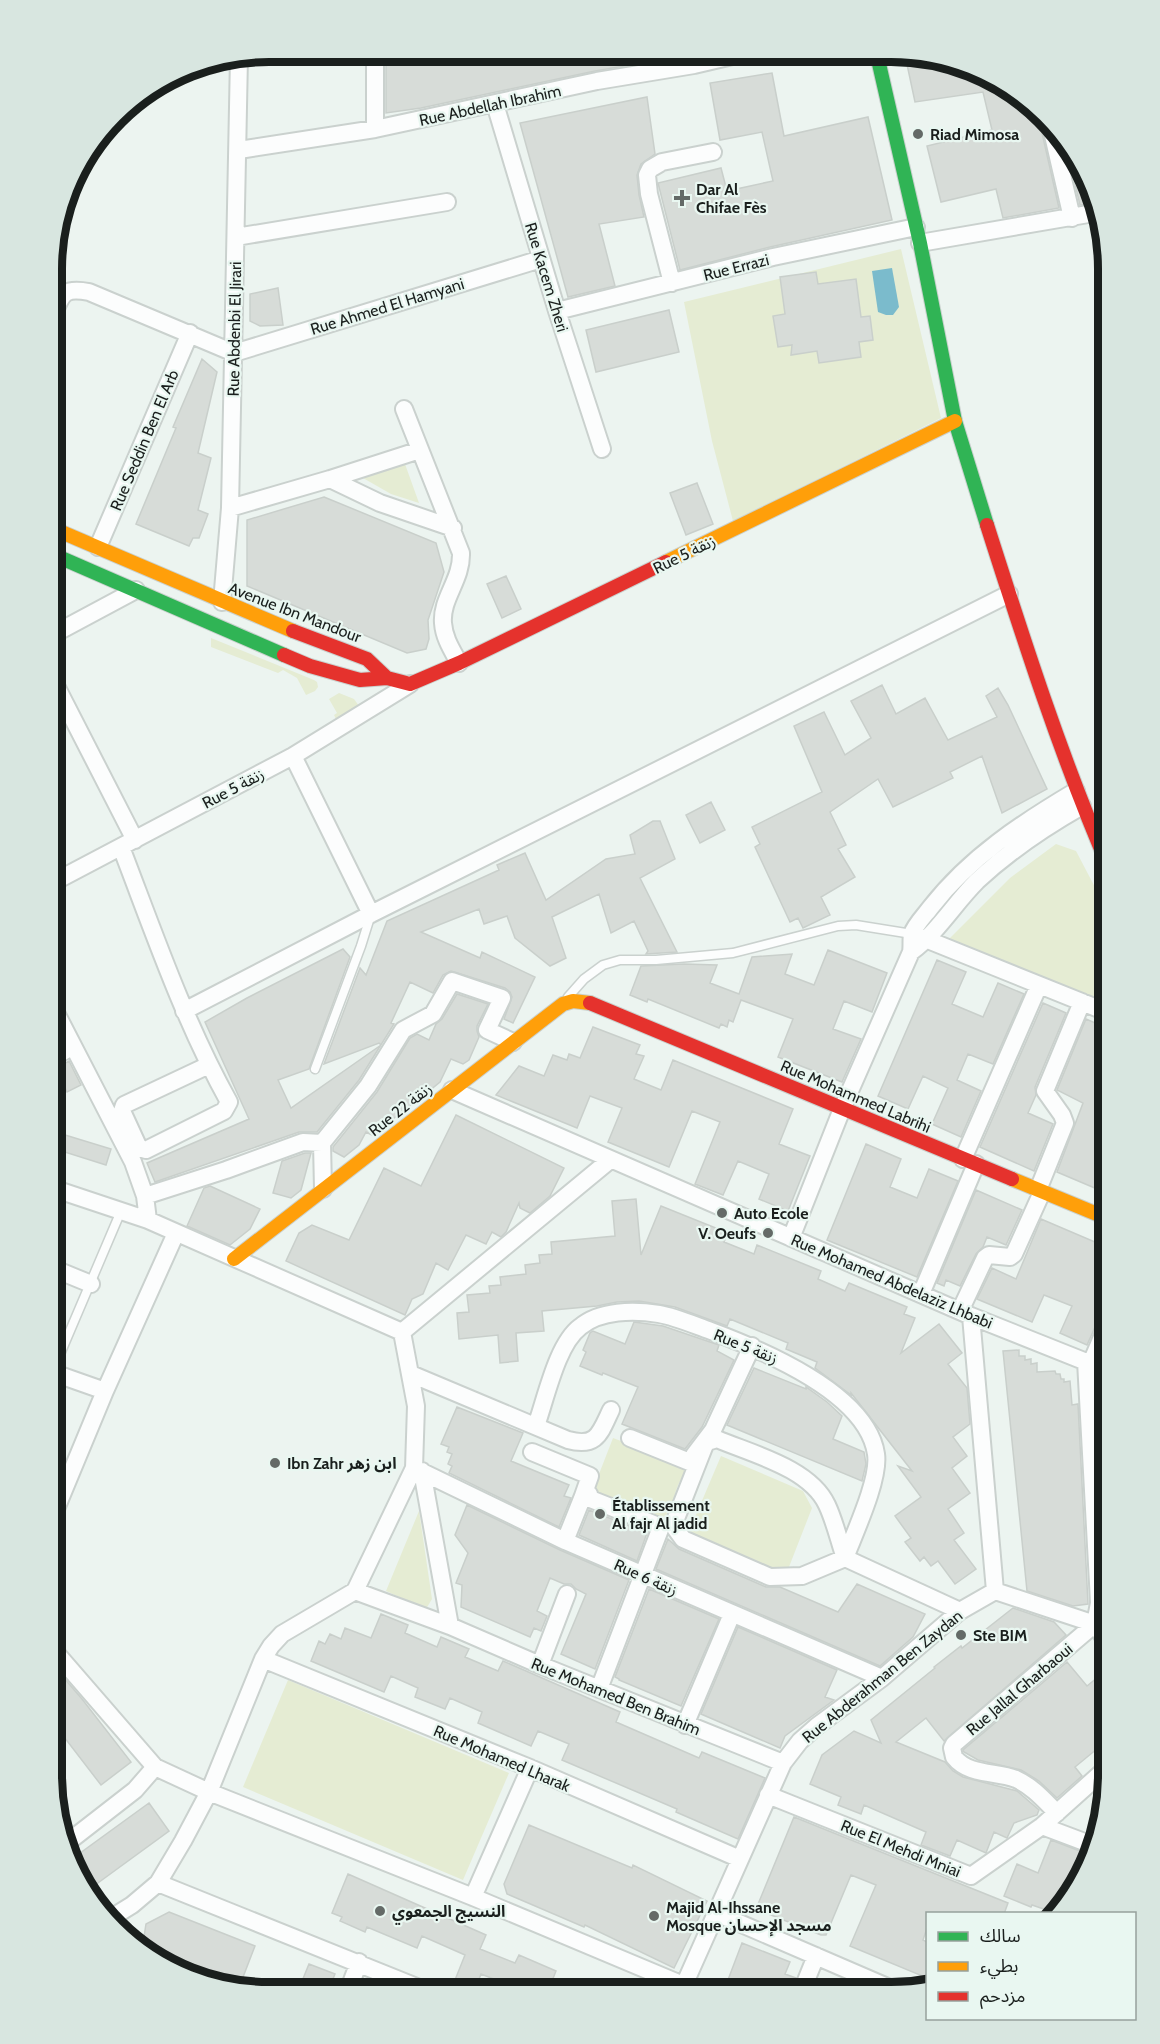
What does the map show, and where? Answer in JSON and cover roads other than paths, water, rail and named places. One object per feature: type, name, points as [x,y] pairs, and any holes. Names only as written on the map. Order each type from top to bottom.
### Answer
[{"type":"street","points":[[375,62],[375,129]]},
{"type":"street","name":"Rue Abdellah Ibrahim","points":[[239,150],[375,129],[691,62]]},
{"type":"street","points":[[879,62],[918,235],[955,421],[1009,594],[1079,798],[1098,842]]},
{"type":"street","name":"Rue Abdenbi El Jirari","points":[[222,602],[230,507],[239,63]]},
{"type":"street","name":"Rue Kacem Zheri","points":[[495,104],[556,311],[602,449]]},
{"type":"street","points":[[1054,142],[1072,218]]},
{"type":"street","points":[[672,283],[649,194],[647,175],[650,169],[662,162],[713,152]]},
{"type":"street","points":[[236,237],[447,202]]},
{"type":"street","name":"Rue Errazi","points":[[556,311],[772,257],[918,235],[1091,214]]},
{"type":"street","name":"Rue Ahmed El Hamyani","points":[[234,353],[541,260]]},
{"type":"street","points":[[62,294],[75,289],[89,292],[234,353]]},
{"type":"street","name":"Rue Seddin Ben El Arb","points":[[98,547],[190,333]]},
{"type":"street","points":[[404,409],[461,553],[462,566],[445,608],[443,622],[446,640],[459,663]]},
{"type":"street","name":"Rue 5 زنقة","points":[[62,878],[292,756],[410,684],[459,663],[955,421]]},
{"type":"street","points":[[230,507],[330,479],[420,450]]},
{"type":"street","points":[[330,479],[380,503],[453,528]]},
{"type":"street","name":"Avenue Ibn Mandour","points":[[62,532],[222,602],[312,639],[367,658],[387,678]]},
{"type":"street","points":[[62,558],[310,666],[360,680],[387,678],[410,684]]},
{"type":"street","points":[[62,630],[136,590]]},
{"type":"street","points":[[184,1011],[371,914],[1009,594]]},
{"type":"street","points":[[62,700],[128,844],[184,1011],[208,1065],[229,1102],[227,1109],[146,1150],[139,1148],[122,1112],[124,1105],[208,1065]]},
{"type":"street","points":[[292,756],[371,914]]},
{"type":"street","points":[[791,1238],[842,1109],[911,952],[943,892],[999,840],[1027,820],[1079,798]]},
{"type":"street","points":[[920,937],[1098,1009]]},
{"type":"street","points":[[323,1189],[322,1143],[369,1086],[404,1030],[434,1014],[452,981],[502,998],[487,1030],[513,1042]]},
{"type":"street","points":[[921,1294],[969,1161],[1039,985]]},
{"type":"street","name":"Rue Mohammed Labrihi","points":[[563,1004],[573,1001],[592,1003],[1098,1215]]},
{"type":"street","points":[[1082,1002],[1045,1091],[1065,1123],[1040,1191],[1014,1254],[1010,1257],[988,1255],[985,1258],[966,1313],[995,1592],[1095,1624]]},
{"type":"street","name":"Rue 22 زنقة","points":[[241,1262],[323,1189],[455,1092],[513,1042],[563,1004]]},
{"type":"street","points":[[62,1024],[133,1162],[145,1196],[148,1220]]},
{"type":"street","points":[[241,1262],[267,1245],[429,1121],[455,1092]]},
{"type":"street","name":"Rue Mohamed Abdelaziz Lhbabi","points":[[455,1092],[921,1294],[1098,1366]]},
{"type":"street","points":[[145,1196],[303,1142],[322,1143]]},
{"type":"street","points":[[402,1332],[610,1160]]},
{"type":"street","points":[[62,1191],[148,1220],[402,1332]]},
{"type":"street","points":[[62,1495],[105,1391],[176,1233]]},
{"type":"street","points":[[62,1272],[91,1284]]},
{"type":"street","name":"Rue 5 زنقة","points":[[536,1426],[562,1348],[570,1335],[589,1321],[609,1314],[660,1314],[752,1346],[788,1363],[820,1383],[848,1407],[867,1430],[876,1455],[874,1478],[845,1558]]},
{"type":"street","points":[[402,1332],[416,1406],[418,1470],[450,1626]]},
{"type":"street","points":[[1098,1342],[1088,1362],[1098,1583]]},
{"type":"street","points":[[630,1438],[692,1462],[694,1455],[713,1430],[752,1346]]},
{"type":"street","points":[[411,1374],[580,1443],[589,1442],[599,1435],[611,1410]]},
{"type":"street","points":[[62,1376],[105,1391]]},
{"type":"street","points":[[845,1558],[802,1576],[770,1577],[683,1539],[675,1528],[675,1521],[707,1442],[717,1439],[796,1472],[810,1483],[827,1504],[845,1558],[960,1611]]},
{"type":"street","points":[[532,1452],[590,1476],[586,1495],[565,1542]]},
{"type":"street","points":[[116,1915],[158,1883],[209,1792],[263,1659],[271,1646],[282,1635],[355,1591],[418,1470]]},
{"type":"street","name":"Rue 6 زنقة","points":[[418,1470],[565,1542],[882,1678]]},
{"type":"street","points":[[586,1495],[661,1527],[599,1689]]},
{"type":"street","name":"Rue Mohamed Ben Brahim","points":[[355,1591],[450,1626],[685,1725],[783,1763]]},
{"type":"street","name":"Rue Abderahman Ben Zaydan","points":[[685,1982],[783,1763],[800,1741],[817,1725],[882,1678],[960,1611],[995,1592]]},
{"type":"street","points":[[540,1665],[567,1594]]},
{"type":"street","points":[[1098,1608],[1095,1624],[1098,1629]]},
{"type":"street","points":[[685,1725],[732,1614]]},
{"type":"street","name":"Rue Jallal Gharbaoui","points":[[1057,1813],[1042,1798],[1019,1781],[968,1768],[954,1757],[952,1748],[1095,1624]]},
{"type":"street","name":"Rue Mohamed Lharak","points":[[263,1659],[530,1768],[740,1859]]},
{"type":"street","points":[[62,1660],[155,1767],[209,1792],[472,1897],[666,1982]]},
{"type":"street","points":[[72,1839],[135,1790],[155,1767]]},
{"type":"street","points":[[472,1897],[530,1768]]},
{"type":"street","name":"Rue El Mehdi Mniai","points":[[768,1795],[971,1876],[1042,1826],[1098,1775]]},
{"type":"street","points":[[1042,1826],[1087,1843]]},
{"type":"street","points":[[158,1883],[406,1982]]},
{"type":"street","points":[[716,1913],[876,1982]]},
{"type":"street","points":[[805,1982],[816,1956]]},
{"type":"street","points":[[351,1982],[359,1962]]},
{"type":"lane","points":[[315,1069],[371,914]]},
{"type":"lane","points":[[563,1004],[584,979],[603,965],[620,960],[656,960],[733,952],[838,926],[856,925],[920,937]]},
{"type":"lane","points":[[62,1057],[76,1049]]},
{"type":"lane","points":[[62,1350],[121,1211]]},
{"type":"water","points":[[892,268],[899,307],[893,315],[886,315],[878,312],[872,271]]},
{"type":"place","name":"Riad Mimosa","points":[[918,134]]},
{"type":"place","name":"Dar Al Chifae Fès","points":[[682,198]]},
{"type":"place","name":"Auto Ecole","points":[[722,1213]]},
{"type":"place","name":"V. Oeufs","points":[[768,1233]]},
{"type":"place","name":"Ibn Zahr ابن زهر","points":[[275,1463]]},
{"type":"place","name":"Établissement Al fajr Al jadid","points":[[600,1514]]},
{"type":"place","name":"Ste BIM","points":[[961,1635]]},
{"type":"place","name":"النسيج الجمعوي","points":[[380,1911]]},
{"type":"place","name":"Majid Al-Ihssane Mosque مسجد الإحسان","points":[[654,1916]]}]
